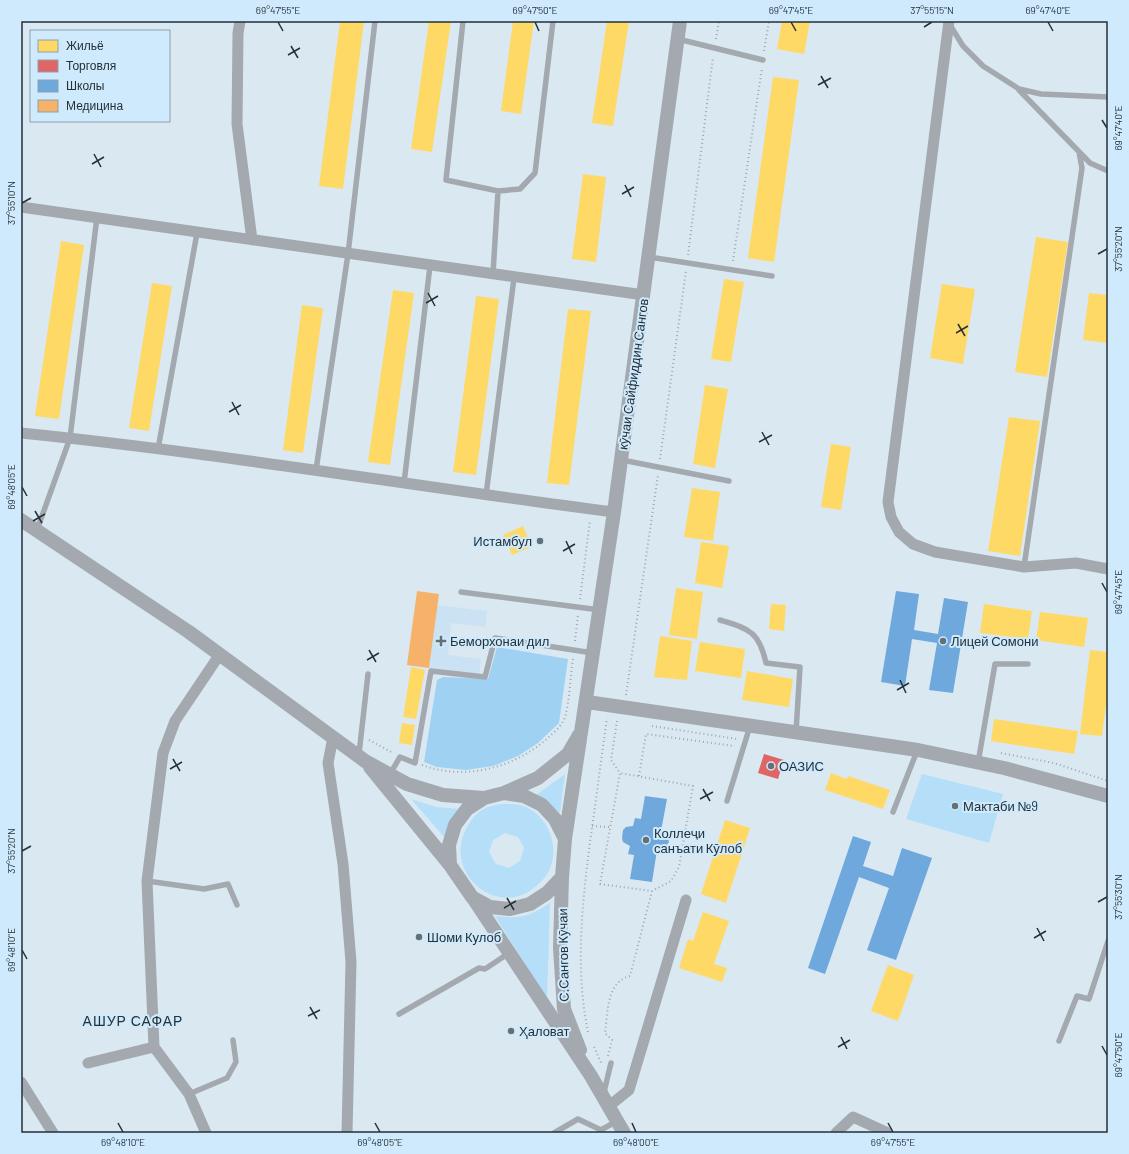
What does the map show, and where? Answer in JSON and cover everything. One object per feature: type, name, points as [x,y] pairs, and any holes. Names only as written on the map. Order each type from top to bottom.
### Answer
[{"type":"street","points":[[240,21],[238,33],[238,124],[252,240]]},
{"type":"street","name":"кӯчаи Сайфиддин Сангов","points":[[583,728],[644,295],[680,21]]},
{"type":"street","points":[[949,22],[888,502],[891,517],[899,532],[913,544],[935,552],[1024,567],[1076,563],[1108,568]]},
{"type":"street","points":[[21,207],[514,278],[644,295]]},
{"type":"street","points":[[21,433],[316,470],[486,496],[614,512]]},
{"type":"street","points":[[21,520],[189,632],[362,759],[408,784],[443,795],[484,798],[504,794],[538,778],[568,754],[583,728]]},
{"type":"street","points":[[206,1133],[189,1094],[154,1047],[147,881],[163,753],[175,721],[220,654]]},
{"type":"street","points":[[587,702],[608,705],[624,715],[750,726],[918,750],[978,763],[1108,796]]},
{"type":"street","points":[[472,898],[490,907],[510,909],[530,904],[547,893],[562,877],[565,839],[583,728]]},
{"type":"street","points":[[333,737],[328,763],[343,864],[351,962],[347,1133]]},
{"type":"street","points":[[362,759],[450,864],[591,1076],[624,1133]]},
{"type":"street","points":[[504,794],[524,796],[542,805],[555,819],[565,839]]},
{"type":"street","points":[[450,864],[449,845],[455,825],[467,809],[484,798]]},
{"type":"street","name":"С.Сангов Кӯчаи","points":[[562,877],[560,948],[564,1009],[591,1076]]},
{"type":"street","points":[[606,1101],[629,1090],[686,900]]},
{"type":"street","points":[[88,1063],[154,1047]]},
{"type":"street","points":[[21,1082],[53,1133]]},
{"type":"street","points":[[836,1133],[853,1117],[888,1133]]},
{"type":"lane","points":[[316,470],[348,254],[375,21]]},
{"type":"lane","points":[[463,21],[446,180],[498,191],[520,189],[535,173],[553,21]]},
{"type":"lane","points":[[949,22],[963,46],[982,66],[1019,90],[1090,163],[1108,171]]},
{"type":"lane","points":[[678,39],[763,60]]},
{"type":"lane","points":[[1019,90],[1041,94],[1108,96]]},
{"type":"lane","points":[[1024,567],[1082,168],[1079,152]]},
{"type":"lane","points":[[493,275],[498,191]]},
{"type":"lane","points":[[37,530],[70,438],[98,217]]},
{"type":"lane","points":[[158,449],[197,232]]},
{"type":"lane","points":[[649,257],[772,276]]},
{"type":"lane","points":[[404,483],[430,266]]},
{"type":"lane","points":[[486,496],[514,278]]},
{"type":"lane","points":[[621,460],[730,481]]},
{"type":"lane","points":[[461,592],[600,610]]},
{"type":"lane","points":[[720,620],[747,628],[762,646],[766,662],[800,667],[796,733]]},
{"type":"lane","points":[[390,775],[400,757],[415,763],[431,671],[485,677],[496,638],[594,653]]},
{"type":"lane","points":[[978,763],[995,664],[1028,664]]},
{"type":"lane","points":[[362,759],[361,734],[368,674]]},
{"type":"lane","points":[[727,801],[750,726]]},
{"type":"lane","points":[[893,812],[918,750]]},
{"type":"lane","points":[[147,881],[204,889],[228,884],[237,905]]},
{"type":"lane","points":[[1059,1041],[1077,996],[1089,999],[1108,941]]},
{"type":"lane","points":[[399,1014],[479,968],[485,969],[509,953]]},
{"type":"lane","points":[[189,1094],[227,1078],[236,1062],[233,1040]]},
{"type":"lane","points":[[606,1101],[608,1074],[611,1063]]},
{"type":"lane","points":[[554,1133],[578,1119],[601,1130],[617,1120]]},
{"type":"path","points":[[620,773],[693,786],[679,867],[671,881],[652,892],[600,884],[620,773],[611,760],[617,721],[624,715],[719,21]]},
{"type":"path","points":[[732,270],[769,21]]},
{"type":"path","points":[[415,763],[437,771],[462,773],[484,770],[504,765],[525,755],[558,729],[565,718],[591,509]]},
{"type":"path","points":[[588,1034],[582,998],[580,934],[582,901],[608,705]]},
{"type":"path","points":[[647,725],[746,740]]},
{"type":"path","points":[[361,734],[400,757]]},
{"type":"path","points":[[639,776],[646,734],[734,746]]},
{"type":"path","points":[[981,749],[1054,763],[1108,781]]},
{"type":"path","points":[[592,826],[610,828]]},
{"type":"path","points":[[611,1063],[607,1058],[612,1040],[605,1033],[612,991],[616,983],[630,976],[652,892]]},
{"type":"path","points":[[591,1040],[599,1060],[608,1074]]},
{"type":"shaded area","name":"Беморхонаи дил","points":[[437,605],[487,611],[485,627],[451,623],[448,655],[481,659],[479,674],[429,668]]},
{"type":"shaded area","points":[[497,647],[568,659],[559,723],[538,743],[518,756],[493,766],[466,770],[437,767],[424,762],[437,680],[443,677],[488,679]]},
{"type":"shaded area","points":[[565,774],[560,813],[536,795]]},
{"type":"shaded area","name":"Мактаби №9","points":[[922,774],[1003,794],[989,843],[906,819]]},
{"type":"shaded area","points":[[411,799],[436,807],[460,809],[445,838]]},
{"type":"shaded area","points":[[501,804],[520,805],[529,808],[536,813],[547,827],[553,844],[551,866],[548,873],[538,885],[520,896],[505,898],[490,894],[478,886],[468,875],[462,861],[461,845],[469,823],[476,815],[488,807]],"holes":[[[505,833],[518,837],[524,848],[520,861],[509,868],[496,864],[489,852],[493,840]]]},
{"type":"shaded area","points":[[550,903],[547,999],[495,916],[524,916]]},
{"type":"building: Жильё","points":[[340,21],[364,21],[343,189],[319,186]]},
{"type":"building: Жильё","points":[[429,21],[451,21],[432,152],[411,149]]},
{"type":"building: Жильё","points":[[513,21],[534,21],[521,114],[501,111]]},
{"type":"building: Жильё","points":[[607,21],[629,21],[613,126],[592,123]]},
{"type":"building: Жильё","points":[[782,21],[810,21],[804,54],[777,49]]},
{"type":"building: Жильё","points":[[773,77],[799,80],[774,262],[748,258]]},
{"type":"building: Жильё","points":[[583,174],[606,177],[596,262],[572,259]]},
{"type":"building: Жильё","points":[[1036,237],[1068,242],[1047,377],[1015,372]]},
{"type":"building: Жильё","points":[[61,241],[84,245],[59,419],[35,416]]},
{"type":"building: Жильё","points":[[724,279],[744,282],[731,362],[711,359]]},
{"type":"building: Жильё","points":[[152,283],[172,286],[149,431],[129,428]]},
{"type":"building: Жильё","points":[[942,284],[975,289],[963,364],[930,358]]},
{"type":"building: Жильё","points":[[393,290],[414,293],[390,465],[368,462]]},
{"type":"building: Жильё","points":[[1089,293],[1108,295],[1108,343],[1083,340]]},
{"type":"building: Жильё","points":[[476,296],[499,299],[476,475],[453,472]]},
{"type":"building: Жильё","points":[[302,305],[323,308],[303,453],[283,450]]},
{"type":"building: Жильё","points":[[568,309],[591,311],[569,485],[547,483]]},
{"type":"building: Жильё","points":[[705,385],[728,389],[715,468],[693,464]]},
{"type":"building: Жильё","points":[[1009,417],[1040,421],[1020,556],[988,551]]},
{"type":"building: Жильё","points":[[831,444],[851,447],[841,510],[821,507]]},
{"type":"building: Жильё","points":[[692,488],[720,492],[713,541],[684,537]]},
{"type":"building: Жильё","points":[[523,526],[532,547],[512,555],[503,535]]},
{"type":"building: Жильё","points":[[701,542],[729,546],[722,588],[695,583]]},
{"type":"building: Жильё","points":[[676,588],[703,592],[697,639],[669,635]]},
{"type":"building: Жильё","points":[[771,604],[786,605],[784,631],[769,629]]},
{"type":"building: Жильё","points":[[984,604],[1032,611],[1028,639],[980,633]]},
{"type":"building: Жильё","points":[[1040,612],[1088,618],[1084,647],[1036,640]]},
{"type":"building: Жильё","points":[[660,636],[692,641],[687,680],[654,677]]},
{"type":"building: Жильё","points":[[700,642],[745,649],[741,678],[695,671]]},
{"type":"building: Жильё","points":[[1090,650],[1108,652],[1108,690],[1102,736],[1080,734]]},
{"type":"building: Жильё","points":[[411,667],[425,670],[416,719],[403,717]]},
{"type":"building: Жильё","points":[[747,671],[793,679],[789,707],[742,700]]},
{"type":"building: Жильё","points":[[994,719],[1078,731],[1074,754],[991,741]]},
{"type":"building: Жильё","points":[[402,723],[415,725],[412,745],[399,743]]},
{"type":"building: Жильё","points":[[831,773],[847,779],[848,776],[890,790],[883,809],[825,790]]},
{"type":"building: Жильё","points":[[725,820],[750,828],[726,903],[701,894]]},
{"type":"building: Жильё","points":[[703,912],[729,921],[714,964],[727,968],[722,982],[679,968],[688,939],[693,941]]},
{"type":"building: Жильё","points":[[888,965],[914,975],[898,1021],[871,1011]]},
{"type":"building: Торговля","name":"ОАЗИС","points":[[764,754],[784,760],[778,779],[758,773]]},
{"type":"building: Школы","name":"Лицей Сомони","points":[[896,591],[919,594],[914,630],[938,634],[944,598],[968,602],[953,693],[929,690],[937,643],[912,639],[905,686],[881,682]]},
{"type":"building: Школы","name":"Коллеҷи санъати Кӯлоб","points":[[645,796],[667,799],[661,831],[667,835],[669,842],[665,848],[657,850],[652,882],[630,879],[634,855],[628,854],[630,846],[623,842],[622,838],[623,830],[626,827],[633,826],[635,818],[641,819]]},
{"type":"building: Школы","points":[[853,836],[871,842],[863,866],[893,876],[902,848],[932,858],[896,960],[867,950],[889,888],[859,877],[825,974],[808,968]]},
{"type":"building: Медицина","points":[[417,591],[439,594],[429,668],[407,665]]},
{"type":"place","name":"Истамбул","points":[[540,541]]},
{"type":"place","name":"Беморхонаи дил","points":[[441,641]]},
{"type":"place","name":"Лицей Сомони","points":[[943,641]]},
{"type":"place","name":"ОАЗИС","points":[[771,766]]},
{"type":"place","name":"Мактаби №9","points":[[955,806]]},
{"type":"place","name":"Коллеҷи санъати Кӯлоб","points":[[646,840]]},
{"type":"place","name":"Шоми Кулоб","points":[[419,937]]},
{"type":"place","name":"Ҳаловат","points":[[511,1031]]},
{"type":"district","name":"АШУР САФАР","points":[[133,1020]]}]
